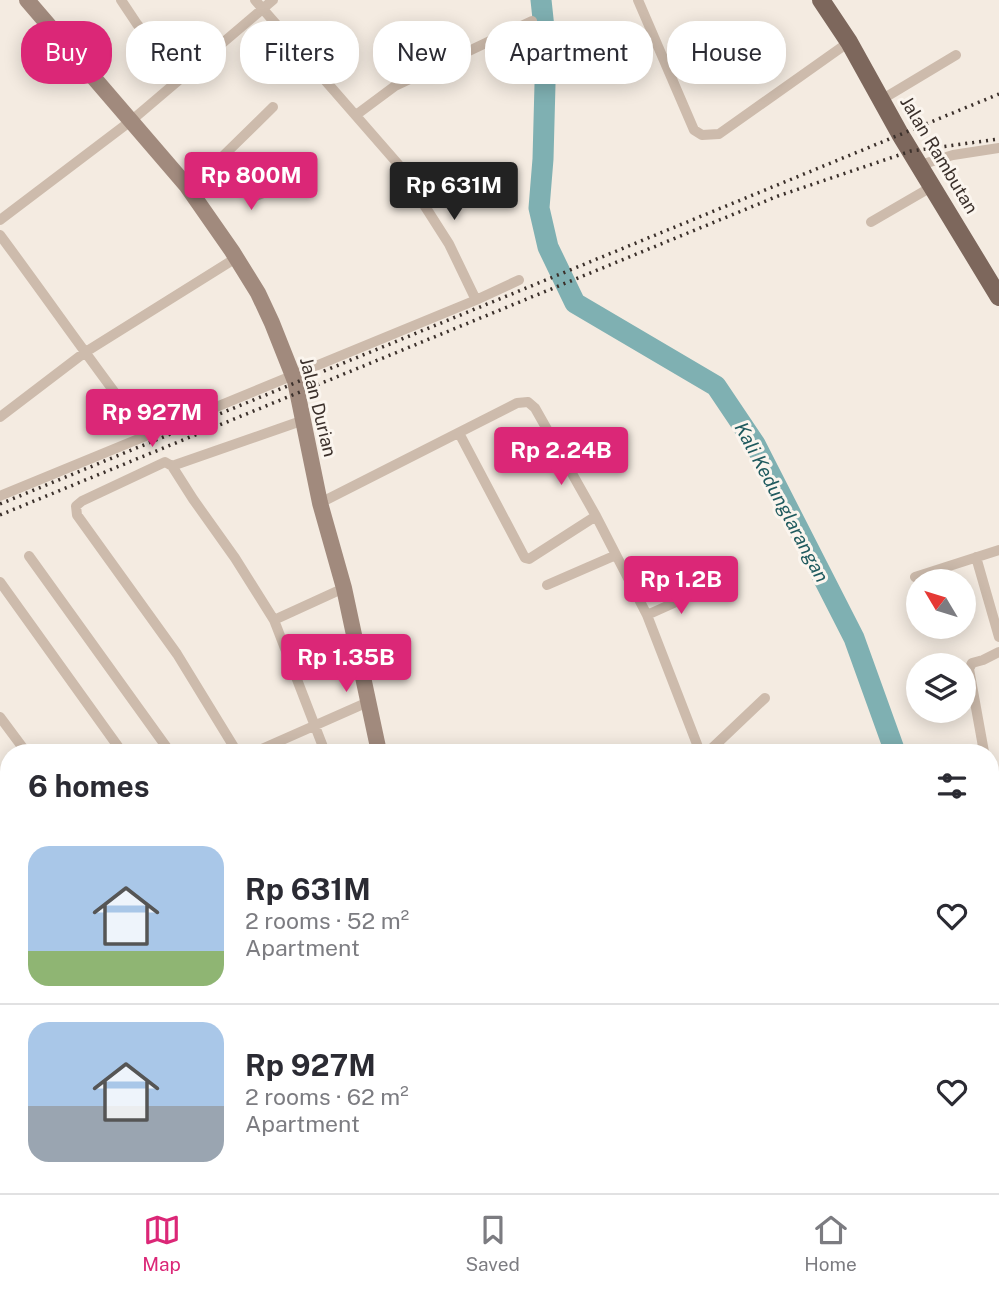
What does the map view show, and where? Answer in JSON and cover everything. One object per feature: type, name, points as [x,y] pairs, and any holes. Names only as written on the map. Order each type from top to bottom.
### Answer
[{"type":"main road","name":"Jalan Rambutan","points":[[821,0],[849,42],[999,297]]},
{"type":"street","name":"Jalan Durian","points":[[27,0],[186,185],[258,293],[294,376],[337,592],[369,702],[377,744]]},
{"type":"street","points":[[121,0],[136,21]]},
{"type":"street","points":[[226,36],[258,5],[272,0]]},
{"type":"street","points":[[638,0],[689,120],[694,130],[702,135],[719,134],[849,42]]},
{"type":"street","points":[[258,5],[398,164],[449,244],[476,300]]},
{"type":"street","points":[[356,115],[395,86],[485,43]]},
{"type":"street","points":[[881,100],[956,55]]},
{"type":"street","points":[[0,220],[132,120],[175,84]]},
{"type":"street","points":[[186,185],[222,157],[273,107]]},
{"type":"street","points":[[920,165],[953,155],[999,148]]},
{"type":"street","points":[[222,157],[240,185],[253,197],[300,170]]},
{"type":"street","points":[[871,222],[933,186]]},
{"type":"street","points":[[0,235],[146,434]]},
{"type":"street","points":[[0,418],[85,354],[236,258]]},
{"type":"street","points":[[0,496],[146,434],[294,376],[519,280]]},
{"type":"street","points":[[320,503],[517,403],[528,402],[535,408],[596,516],[647,615],[697,744]]},
{"type":"street","points":[[172,466],[304,420]]},
{"type":"street","points":[[459,433],[525,558],[529,559],[596,516]]},
{"type":"street","points":[[232,744],[177,654],[77,515],[76,506],[82,500],[165,462],[172,466],[236,558],[274,620],[318,723],[323,744]]},
{"type":"street","points":[[941,569],[999,550]]},
{"type":"street","points":[[547,585],[616,555]]},
{"type":"street","points":[[29,556],[164,744]]},
{"type":"street","points":[[976,557],[999,637]]},
{"type":"street","points":[[0,582],[116,744]]},
{"type":"street","points":[[647,615],[700,587]]},
{"type":"street","points":[[274,620],[337,592]]},
{"type":"street","points":[[983,744],[969,669],[972,663],[999,652]]},
{"type":"street","points":[[716,744],[765,698]]},
{"type":"street","points":[[272,744],[369,702]]},
{"type":"street","points":[[0,717],[20,744]]},
{"type":"waterway","name":"Kali Kedunglarangan","points":[[541,0],[546,47],[539,208],[548,247],[575,303],[716,386],[755,444],[854,638],[892,744]]},
{"type":"railway","points":[[0,504],[999,94]]},
{"type":"railway","points":[[0,515],[778,196],[911,151],[999,139]]}]
